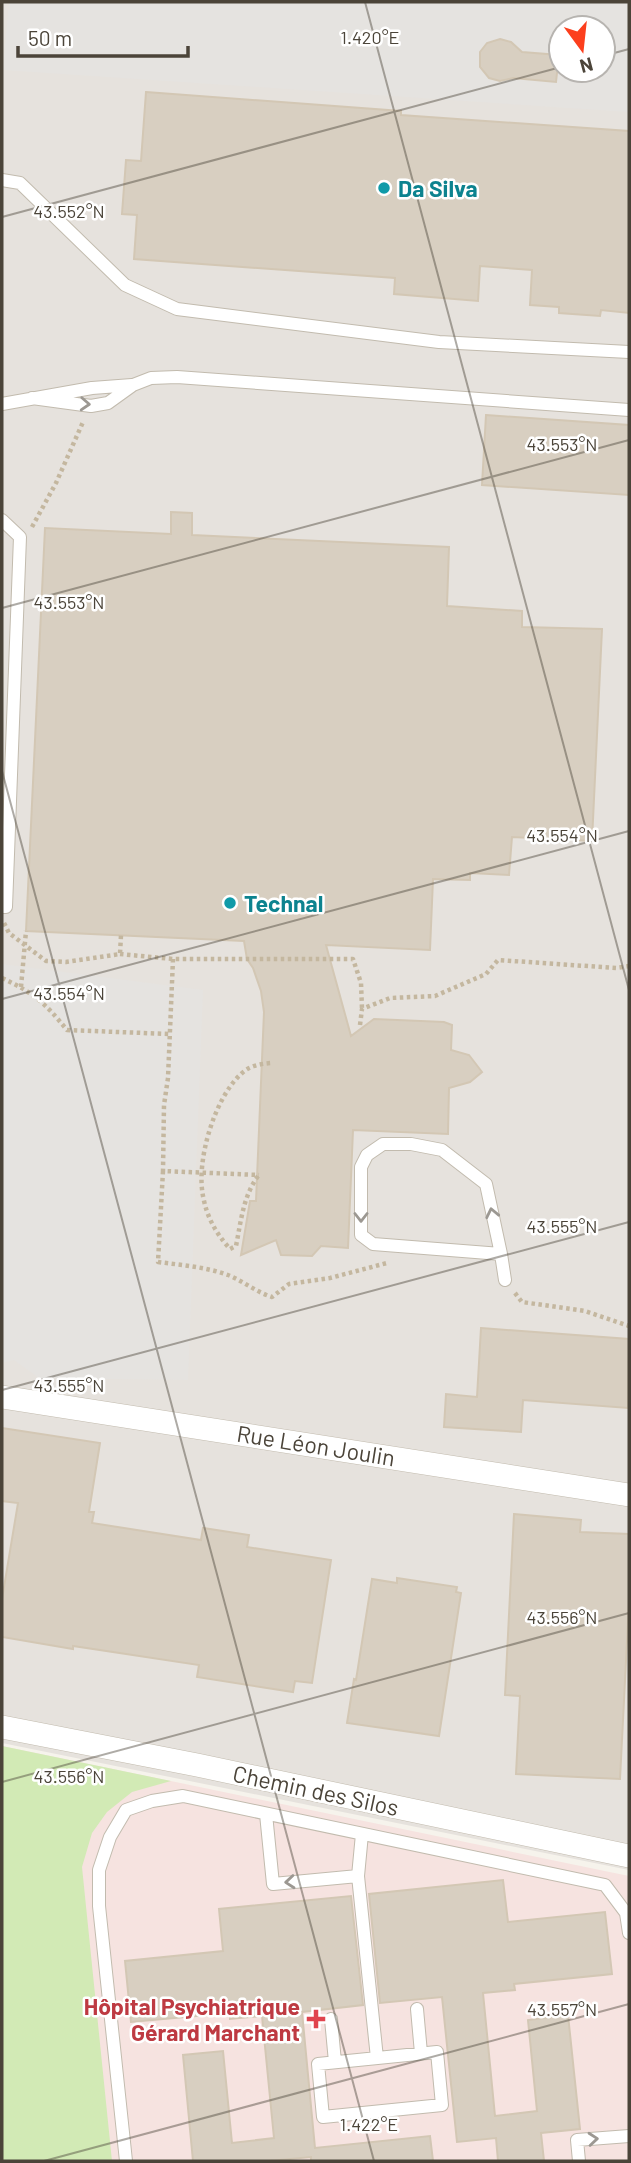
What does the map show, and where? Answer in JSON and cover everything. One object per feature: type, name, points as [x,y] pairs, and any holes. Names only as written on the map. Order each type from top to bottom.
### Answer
[{"type":"street","name":"Rue Léon Joulin","points":[[2,1397],[629,1495]]},
{"type":"street","name":"Chemin des Silos","points":[[2,1727],[629,1856]]},
{"type":"lane","points":[[2,180],[20,183],[125,285],[177,309],[439,342],[629,352]]},
{"type":"lane","points":[[32,398],[91,405],[108,403],[133,385],[151,378],[177,377],[629,410]]},
{"type":"lane","points":[[2,404],[92,388],[133,385]]},
{"type":"lane","points":[[2,520],[20,537],[6,907],[2,907]]},
{"type":"lane","points":[[501,1254],[373,1244],[361,1236],[361,1167],[367,1154],[383,1144],[411,1144],[442,1150],[486,1184],[501,1254],[505,1280]]},
{"type":"lane","points":[[126,2161],[100,1906],[99,1870],[110,1837],[126,1810],[152,1801],[183,1796],[605,1885],[628,1913],[629,1933]]},
{"type":"lane","points":[[267,1814],[273,1884],[358,1876]]},
{"type":"lane","points":[[362,1834],[358,1876],[377,2057]]},
{"type":"lane","points":[[417,2009],[421,2053]]},
{"type":"lane","points":[[331,2019],[335,2062]]},
{"type":"lane","points":[[437,2052],[442,2105],[323,2117],[318,2064],[421,2053],[437,2052]]},
{"type":"lane","points":[[579,2161],[577,2140],[629,2136]]},
{"type":"path","points":[[56,484],[91,405]]},
{"type":"path","points":[[2,919],[9,933],[46,961],[66,962],[120,954],[173,959],[353,960],[361,983],[360,1026]]},
{"type":"path","points":[[21,987],[26,931]]},
{"type":"path","points":[[120,954],[121,935]]},
{"type":"path","points":[[173,959],[158,1262],[186,1265],[228,1275],[272,1297],[289,1284],[330,1278],[394,1262]]},
{"type":"path","points":[[362,1009],[390,998],[435,996],[486,974],[498,960],[616,968],[629,966]]},
{"type":"path","points":[[2,978],[44,1002],[67,1030],[169,1034]]},
{"type":"path","points":[[163,1171],[200,1172],[258,1175],[244,1203],[236,1246],[230,1249],[209,1219],[202,1196],[200,1172],[204,1149],[226,1092],[242,1073],[257,1064],[271,1063]]},
{"type":"path","points":[[505,1280],[522,1302],[585,1311],[629,1326]]},
{"type":"shaded area","points":[[2,2],[629,2],[629,1870],[2,1743]]},
{"type":"shaded area","points":[[9,2],[629,2],[629,112],[3,70]]},
{"type":"shaded area","points":[[2,964],[203,990],[188,1380],[39,1378],[14,1360],[2,1363]]},
{"type":"shaded area","name":"Hôpital Psychiatrique Gérard Marchant","points":[[2,1746],[629,1876],[629,2161],[2,2161]]},
{"type":"green space","points":[[2,1746],[171,1781],[132,1792],[107,1812],[92,1833],[82,1867],[112,2161],[2,2161]]},
{"type":"building","points":[[500,39],[511,42],[522,52],[547,54],[547,81],[513,78],[500,81],[489,78],[480,67],[480,52],[487,43]]},
{"type":"building","name":"Da Silva","points":[[146,92],[401,111],[401,115],[629,131],[629,313],[601,310],[600,316],[559,313],[559,307],[530,305],[532,270],[480,266],[478,301],[394,294],[395,278],[134,259],[137,215],[122,214],[126,160],[141,161]]},
{"type":"building","points":[[486,415],[629,425],[629,495],[482,485]]},
{"type":"building","name":"Technal","points":[[171,512],[192,513],[192,535],[449,547],[447,606],[522,611],[522,627],[602,629],[592,841],[512,837],[509,875],[470,873],[470,880],[433,879],[430,950],[326,945],[351,1036],[374,1019],[444,1022],[452,1025],[451,1050],[469,1055],[482,1072],[470,1082],[449,1088],[448,1134],[353,1130],[348,1248],[321,1246],[312,1256],[281,1255],[276,1240],[241,1255],[250,1201],[256,1201],[264,1012],[261,991],[247,959],[244,941],[26,931],[45,528],[171,534]]},
{"type":"building","points":[[481,1328],[629,1339],[628,1408],[523,1400],[521,1432],[444,1427],[446,1394],[477,1397]]},
{"type":"building","points":[[2,1428],[100,1443],[89,1512],[94,1512],[92,1523],[201,1540],[203,1528],[249,1535],[247,1547],[331,1560],[312,1683],[295,1681],[293,1692],[197,1677],[199,1665],[2,1637],[2,1599],[18,1503],[2,1501]]},
{"type":"building","points":[[514,1514],[581,1520],[580,1532],[629,1534],[629,1602],[620,1779],[516,1774],[520,1696],[505,1695]]},
{"type":"building","points":[[397,1578],[457,1587],[456,1592],[461,1593],[439,1736],[347,1723],[372,1579],[397,1583]]},
{"type":"building","points":[[503,1880],[508,1922],[605,1912],[612,1974],[514,1984],[515,1990],[483,1993],[495,2116],[537,2111],[528,2020],[568,2015],[580,2129],[541,2133],[544,2161],[498,2161],[496,2138],[457,2142],[442,1997],[380,2003],[369,1894]]},
{"type":"building","points":[[351,1896],[363,2005],[302,2012],[315,2148],[430,2136],[433,2161],[311,2161],[311,2157],[269,2161],[193,2161],[183,2055],[223,2051],[232,2143],[274,2138],[262,2016],[230,2019],[230,2013],[131,2022],[125,1961],[223,1951],[219,1909]]},
{"type":"place","name":"Da Silva","points":[[384,188]]},
{"type":"place","name":"Technal","points":[[230,903]]},
{"type":"place","name":"Hôpital Psychiatrique Gérard Marchant","points":[[316,2019]]}]
